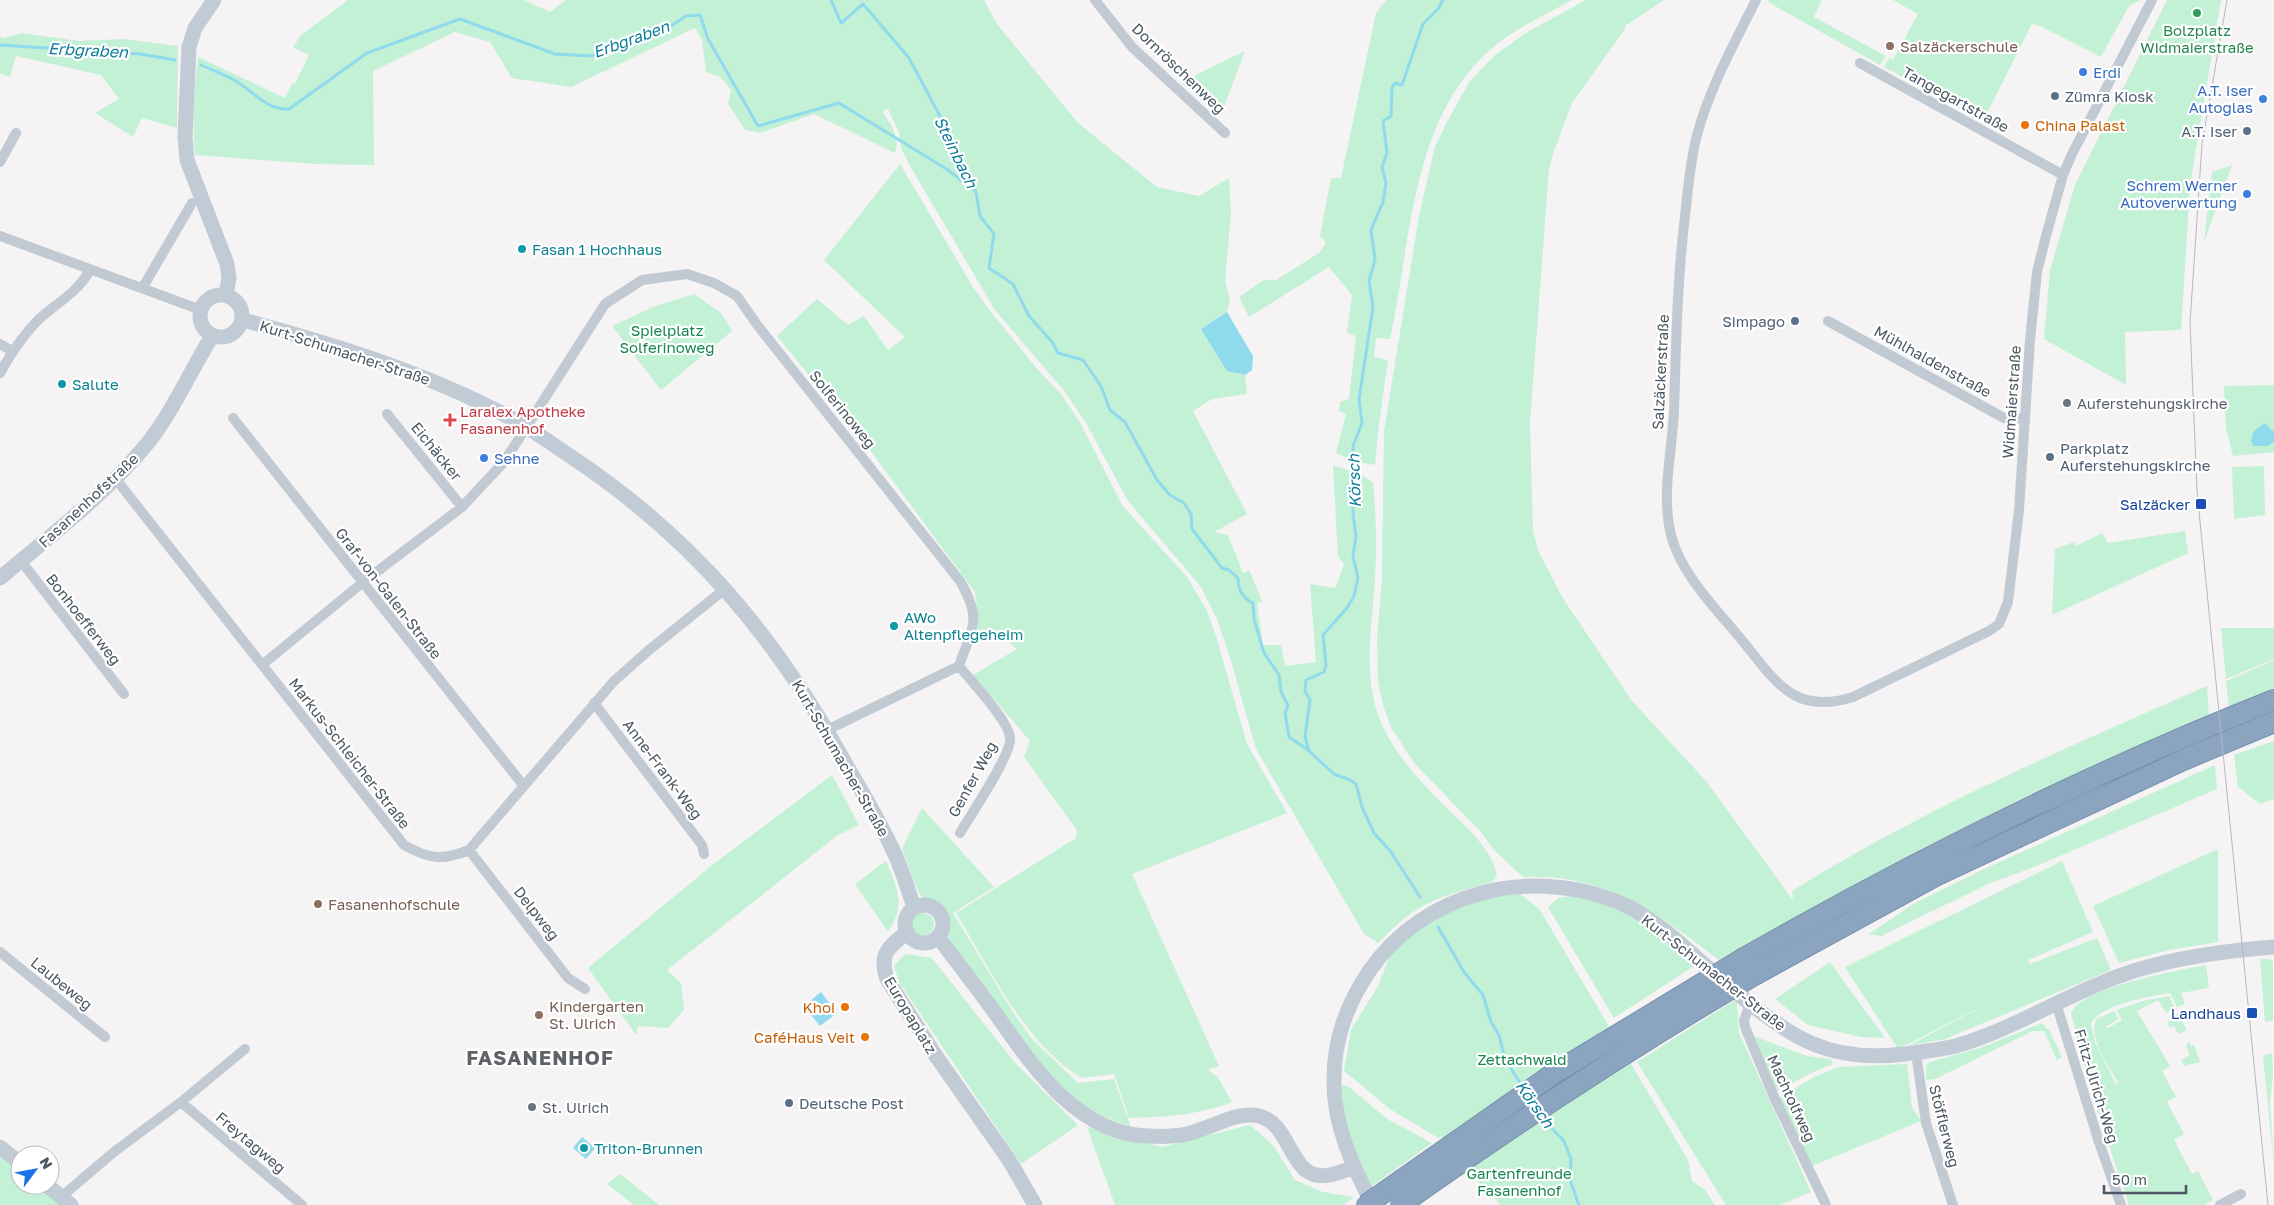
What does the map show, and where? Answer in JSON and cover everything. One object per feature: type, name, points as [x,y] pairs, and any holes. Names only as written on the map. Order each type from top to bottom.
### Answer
[{"type":"highway","points":[[1366,1205],[1553,1074],[1746,956],[1855,896],[2001,822],[2141,756],[2274,700]]},
{"type":"highway","points":[[1400,1205],[1572,1087],[1756,974],[1936,876],[2174,764],[2274,722]]},
{"type":"street","points":[[214,0],[195,28],[189,47],[185,137],[187,160],[227,264],[229,278],[226,296]]},
{"type":"street","name":"Dornröschenweg","points":[[1095,0],[1145,60],[1225,133]]},
{"type":"street","name":"Salzäckerstraße","points":[[1756,0],[1720,71],[1704,110],[1692,158],[1683,233],[1673,430],[1667,496],[1668,516],[1678,556],[1702,591],[1774,680],[1797,698],[1813,703]]},
{"type":"street","name":"Widmaierstraße","points":[[1813,703],[1829,703],[1853,698],[1989,631],[1999,624],[2008,602],[2015,553],[2037,272],[2063,175],[2152,0]]},
{"type":"street","name":"Tangegartstraße","points":[[1860,63],[2063,175]]},
{"type":"street","points":[[0,162],[16,133]]},
{"type":"street","points":[[143,287],[192,203]]},
{"type":"street","points":[[0,236],[90,270],[143,287],[201,310]]},
{"type":"street","points":[[0,373],[12,350],[39,320],[75,291],[90,270]]},
{"type":"street","name":"Solferinoweg","points":[[262,665],[362,583],[462,507],[504,462],[605,304],[642,280],[687,274],[737,296],[758,326],[960,581],[971,602],[974,618],[971,637],[960,666]]},
{"type":"street","points":[[214,296],[226,296],[237,302],[243,313],[241,326],[225,338],[212,336],[202,325],[201,310],[204,304],[214,296]]},
{"type":"street","name":"Kurt-Schumacher-Straße","points":[[243,320],[382,361],[438,383],[526,427],[596,473],[662,525],[749,616],[791,672],[827,730],[892,847],[914,907]]},
{"type":"street","name":"Mühlhaldenstraße","points":[[1828,321],[2004,418],[2025,419]]},
{"type":"street","name":"Fasanenhofstraße","points":[[0,578],[115,478],[146,444],[165,419],[212,336]]},
{"type":"street","points":[[0,344],[12,350]]},
{"type":"street","name":"Eichäcker","points":[[387,414],[462,507]]},
{"type":"street","name":"Graf-von-Galen-Straße","points":[[232,418],[523,785]]},
{"type":"street","name":"Markus-Schleicher-Straße","points":[[115,478],[404,845],[420,854],[436,858],[452,857],[469,850],[614,681],[649,650],[725,589]]},
{"type":"street","name":"Bonhoefferweg","points":[[21,561],[124,694]]},
{"type":"street","points":[[827,730],[960,666]]},
{"type":"street","name":"Genfer Weg","points":[[960,666],[1005,724],[1011,739],[1003,759],[960,833]]},
{"type":"street","name":"Anne-Frank-Weg","points":[[594,703],[702,845],[704,854]]},
{"type":"street","name":"Delpweg","points":[[469,850],[568,978],[586,989]]},
{"type":"street","name":"Kurt-Schumacher-Straße","points":[[1373,1205],[1354,1167],[1340,1125],[1335,1102],[1335,1061],[1342,1020],[1356,991],[1378,960],[1398,938],[1421,919],[1465,898],[1507,886],[1543,885],[1592,893],[1614,900],[1649,918],[1668,932],[1751,1002],[1791,1032],[1826,1048],[1859,1056],[1884,1056],[1940,1050],[1977,1039],[2119,976],[2160,964],[2218,953],[2274,947]]},
{"type":"street","points":[[923,905],[932,907],[939,912],[942,920],[942,929],[938,937],[931,942],[921,944],[912,940],[906,933],[905,918],[914,907],[923,905]]},
{"type":"street","name":"Europaplatz","points":[[906,933],[885,953],[883,966],[885,972],[906,1010],[1009,1160],[1035,1205]]},
{"type":"street","points":[[938,937],[1033,1066],[1063,1098],[1090,1118],[1117,1130],[1145,1136],[1173,1137],[1197,1132],[1230,1119],[1256,1116],[1267,1119],[1282,1132],[1294,1156],[1306,1172],[1328,1176],[1354,1167]]},
{"type":"street","name":"Laubeweg","points":[[0,952],[105,1037]]},
{"type":"street","name":"Machtolfweg","points":[[1751,1002],[1744,1020],[1745,1027],[1774,1097],[1826,1205]]},
{"type":"street","name":"Fritz-Ulrich-Weg","points":[[2056,1003],[2098,1139],[2121,1205]]},
{"type":"street","points":[[66,1201],[114,1152],[245,1049]]},
{"type":"street","name":"Stöfflerweg","points":[[1916,1053],[1926,1123],[1953,1205]]},
{"type":"street","name":"Freytagweg","points":[[180,1102],[302,1205]]},
{"type":"street","points":[[0,1147],[10,1155]]},
{"type":"street","points":[[2220,1205],[2241,1194]]},
{"type":"green space","points":[[348,0],[524,0],[550,12],[566,0],[984,0],[997,24],[1078,123],[1157,187],[1199,196],[1229,178],[1231,212],[1225,281],[1230,300],[1227,312],[1201,329],[1236,374],[1245,375],[1247,394],[1212,399],[1193,411],[1247,514],[1214,532],[1228,535],[1243,573],[1249,570],[1262,601],[1257,603],[1263,645],[1281,645],[1285,666],[1316,662],[1310,584],[1335,588],[1344,564],[1338,557],[1333,465],[1362,475],[1373,483],[1376,554],[1370,637],[1370,677],[1378,715],[1392,744],[1414,774],[1484,847],[1497,875],[1493,882],[1472,887],[1422,906],[1404,919],[1378,943],[1364,934],[1256,749],[1218,621],[1201,587],[1128,501],[1086,423],[1065,392],[995,310],[910,166],[901,148],[899,132],[888,109],[882,111],[896,136],[895,153],[814,114],[760,133],[745,130],[728,104],[731,90],[720,77],[706,72],[702,40],[695,28],[571,87],[512,78],[490,42],[455,32],[373,71],[374,165],[316,164],[195,155],[194,106],[198,57],[285,98],[292,83],[295,84],[309,55],[293,47],[301,35]]},
{"type":"green space","points":[[1386,0],[1572,0],[1520,29],[1491,49],[1465,77],[1444,110],[1429,146],[1418,184],[1390,339],[1376,338],[1374,357],[1388,360],[1375,465],[1354,461],[1336,453],[1346,414],[1339,411],[1340,402],[1349,399],[1356,336],[1347,333],[1352,295],[1329,267],[1249,317],[1239,297],[1264,280],[1276,280],[1319,253],[1326,243],[1320,236],[1331,178],[1341,178],[1376,13]]},
{"type":"green space","points":[[1586,0],[1664,0],[1625,26],[1625,29],[1572,103],[1549,168],[1530,423],[1533,531],[1538,550],[1562,597],[1632,701],[1706,781],[1793,900],[1792,891],[1892,833],[1944,806],[2048,756],[2207,686],[2209,717],[1919,854],[1719,960],[1652,912],[1605,889],[1552,877],[1523,877],[1495,851],[1480,831],[1415,764],[1392,729],[1383,706],[1378,681],[1377,639],[1382,578],[1384,431],[1419,216],[1435,146],[1470,81],[1495,55],[1529,31]]},
{"type":"green space","points":[[1769,0],[1822,0],[1814,17],[1886,56],[1880,65],[1768,2]]},
{"type":"green space","points":[[1893,0],[2141,0],[2129,6],[2101,57],[2042,27],[2032,24],[1983,121],[1884,67],[1889,58],[1893,60],[1918,14]]},
{"type":"green space","points":[[2167,0],[2221,0],[2190,185],[2181,330],[2125,332],[2126,385],[2044,339],[2050,270],[2075,185]]},
{"type":"green space","points":[[21,33],[79,41],[124,39],[178,46],[177,128],[142,118],[133,137],[95,113],[119,99],[101,75],[16,56],[10,77],[0,73],[0,36],[4,38]]},
{"type":"green space","points":[[1245,51],[1220,117],[1181,82]]},
{"type":"green space","points":[[900,164],[973,287],[1039,371],[1062,395],[1082,426],[1122,505],[1187,577],[1207,611],[1216,636],[1247,744],[1287,813],[1132,874],[1219,1066],[1208,1070],[1217,1076],[1232,1102],[1207,1110],[1155,1117],[1129,1118],[1114,1074],[1081,1078],[1060,1063],[1025,1025],[956,913],[1076,838],[1077,830],[1024,757],[1030,741],[973,675],[1017,649],[997,632],[977,638],[978,613],[975,592],[867,446],[777,336],[817,299],[848,325],[864,316],[888,350],[905,337],[824,260]]},
{"type":"green space","points":[[2232,165],[2204,242],[2212,172]]},
{"type":"green space","name":"Spielplatz Solferinoweg","points":[[694,294],[721,313],[732,331],[661,390],[612,326],[653,307]]},
{"type":"green space","points":[[2274,385],[2274,452],[2233,456],[2226,429],[2224,386]]},
{"type":"green space","points":[[2264,466],[2265,515],[2234,519],[2232,467]]},
{"type":"green space","points":[[2185,531],[2188,553],[2052,615],[2055,549],[2074,542],[2076,546],[2102,533],[2108,543]]},
{"type":"green space","points":[[2221,628],[2274,628],[2274,659],[2226,679]]},
{"type":"green space","points":[[2274,660],[2274,688],[2229,709],[2226,681]]},
{"type":"green space","points":[[2274,741],[2274,799],[2260,804],[2238,787],[2234,755]]},
{"type":"green space","points":[[2215,765],[2217,789],[2034,867],[1988,884],[1881,936],[1869,934],[1913,904],[1984,869]]},
{"type":"green space","points":[[832,775],[859,825],[838,835],[667,970],[681,983],[684,1010],[668,1028],[638,1026],[636,1035],[588,968],[711,866]]},
{"type":"green space","points":[[922,808],[994,887],[953,913],[1013,1012],[1032,1039],[1078,1083],[1114,1079],[1131,1127],[1095,1114],[1065,1093],[1039,1066],[947,936],[947,920],[941,911],[926,902],[922,897],[916,887],[902,849]]},
{"type":"green space","points":[[2218,849],[2218,942],[2169,950],[2119,963],[2093,906]]},
{"type":"green space","points":[[886,861],[897,889],[898,897],[897,913],[888,932],[855,884]]},
{"type":"green space","points":[[2062,861],[2093,932],[2028,960],[2030,964],[2097,938],[2111,970],[1945,1039],[1908,1046],[1997,999],[1898,1049],[1845,967]]},
{"type":"green space","name":"Zettachwald","points":[[1520,894],[1540,910],[1688,1160],[1692,1181],[1705,1190],[1715,1205],[1501,1205],[1480,1184],[1441,1136],[1438,1138],[1390,1109],[1344,1071],[1351,1030],[1378,986],[1392,951],[1404,939],[1444,913],[1483,898]]},
{"type":"green space","points":[[1584,894],[1646,921],[1694,966],[1614,1018],[1548,907],[1558,898]]},
{"type":"green space","points":[[922,913],[931,916],[934,925],[931,934],[922,937],[913,934],[910,925],[913,916]]},
{"type":"green space","points":[[905,954],[932,958],[1015,1063],[1078,1125],[1021,1164],[899,982],[894,966]]},
{"type":"green space","points":[[2260,959],[2270,959],[2273,962],[2273,1021],[2265,1022]]},
{"type":"green space","points":[[1830,962],[1885,1038],[1861,1037],[1808,1025],[1775,999]]},
{"type":"green space","points":[[2206,965],[2209,988],[2181,993],[2185,1004],[2177,1007],[2170,993],[2151,996],[2126,1002],[2104,1012],[2096,1017],[2091,1024],[2095,1042],[2116,1084],[2118,1082],[2097,1043],[2094,1027],[2096,1019],[2114,1011],[2119,1019],[2106,1026],[2108,1028],[2122,1020],[2117,1010],[2143,1001],[2169,996],[2175,1008],[2166,1013],[2158,1000],[2137,1011],[2170,1066],[2162,1071],[2176,1097],[2167,1102],[2184,1134],[2174,1140],[2192,1174],[2198,1171],[2213,1200],[2204,1205],[2129,1205],[2092,1095],[2095,1091],[2092,1081],[2087,1077],[2071,1013],[2079,1003],[2112,988],[2132,981]]},
{"type":"green space","points":[[1735,1000],[1737,1003],[1739,1033],[1811,1192],[1780,1205],[1726,1205],[1637,1062]]},
{"type":"green space","points":[[2178,1014],[2187,1030],[2178,1034],[2174,1026],[2170,1028],[2167,1022]]},
{"type":"green space","points":[[2042,1023],[2049,1030],[2062,1057],[2057,1060],[2044,1031],[2033,1031],[1935,1079],[1926,1080],[1926,1066],[1930,1062],[1980,1048]]},
{"type":"green space","points":[[1751,1035],[1807,1056],[1831,1059],[1833,1064],[1775,1092]]},
{"type":"green space","points":[[2189,1041],[2191,1046],[2194,1045],[2200,1062],[2184,1066],[2181,1060],[2190,1055],[2186,1046]]},
{"type":"green space","points":[[2272,1053],[2273,1074],[2270,1102],[2274,1166],[2263,1056]]},
{"type":"green space","points":[[1907,1064],[1912,1107],[1921,1121],[1812,1166],[1778,1099],[1812,1078],[1838,1067]]},
{"type":"green space","points":[[1342,1085],[1348,1086],[1387,1119],[1432,1143],[1372,1186],[1347,1124],[1342,1098]]},
{"type":"green space","points":[[1250,1125],[1273,1145],[1295,1180],[1323,1192],[1354,1197],[1343,1205],[1115,1205],[1087,1127],[1162,1147]]},
{"type":"green space","points":[[0,1153],[10,1162],[10,1195],[51,1195],[63,1205],[0,1205]]},
{"type":"green space","points":[[620,1174],[659,1205],[634,1205],[607,1184]]},
{"type":"water","points":[[1227,312],[1253,356],[1252,370],[1245,375],[1227,371],[1201,329]]},
{"type":"water","points":[[2265,423],[2274,432],[2274,442],[2268,446],[2253,446],[2251,440],[2254,431]]},
{"type":"water","points":[[821,992],[837,1013],[820,1026],[804,1006]]},
{"type":"water","points":[[582,1137],[595,1148],[586,1159],[573,1148]]},
{"type":"waterway","name":"Steinbach","points":[[831,0],[841,23],[863,4],[909,58],[950,135],[976,192],[980,216],[994,234],[989,268],[1013,284],[1029,316],[1053,343],[1058,353],[1083,360],[1101,386],[1110,410],[1125,422],[1157,480],[1170,495],[1184,503],[1191,514],[1192,529],[1222,568],[1229,570],[1238,578],[1241,593],[1253,603],[1254,619],[1264,653],[1279,675],[1281,692],[1288,705],[1285,713],[1289,737],[1308,750]]},
{"type":"waterway","name":"Körsch","points":[[1420,897],[1391,852],[1374,833],[1362,807],[1356,784],[1334,774],[1309,751],[1305,737],[1310,700],[1305,691],[1306,680],[1324,672],[1326,665],[1323,635],[1347,608],[1354,596],[1358,578],[1353,556],[1356,537],[1353,513],[1353,446],[1362,423],[1359,399],[1373,307],[1369,281],[1375,260],[1371,230],[1383,202],[1386,183],[1382,167],[1387,153],[1383,121],[1391,116],[1392,87],[1395,83],[1402,85],[1423,24],[1438,9],[1443,0]]},
{"type":"waterway","name":"Erbgraben","points":[[201,65],[241,84],[266,103],[289,109],[367,53],[460,19],[555,54],[591,56],[668,28],[686,16],[700,15],[708,39],[758,126],[839,103],[948,170],[974,190]]},
{"type":"waterway","name":"Erbgraben","points":[[0,45],[140,54],[175,60]]},
{"type":"waterway","name":"Körsch","points":[[1438,927],[1464,972],[1483,995],[1491,1022],[1499,1035],[1505,1059],[1522,1086]]},
{"type":"waterway","name":"Körsch","points":[[1541,1117],[1564,1141],[1571,1159],[1570,1180],[1579,1205]]},
{"type":"tram line","points":[[2227,0],[2202,144],[2190,323],[2197,491],[2268,1205]]},
{"type":"place","name":"Bolzplatz Widmaierstraße","points":[[2197,13]]},
{"type":"place","name":"Salzäckerschule","points":[[1890,46]]},
{"type":"place","name":"Erdi","points":[[2083,72]]},
{"type":"place","name":"Zümra Kiosk","points":[[2055,96]]},
{"type":"place","name":"A.T. Iser Autoglas","points":[[2263,99]]},
{"type":"place","name":"China Palast","points":[[2025,125]]},
{"type":"place","name":"A.T. Iser","points":[[2247,131]]},
{"type":"place","name":"Schrem Werner Autoverwertung","points":[[2247,194]]},
{"type":"place","name":"Fasan 1 Hochhaus","points":[[522,249]]},
{"type":"place","name":"Simpago","points":[[1795,321]]},
{"type":"place","name":"Salute","points":[[62,384]]},
{"type":"place","name":"Auferstehungskirche","points":[[2067,403]]},
{"type":"place","name":"Laralex Apotheke Fasanenhof","points":[[450,420]]},
{"type":"place","name":"Parkplatz Auferstehungskirche","points":[[2050,457]]},
{"type":"place","name":"Sehne","points":[[484,458]]},
{"type":"place","name":"Salzäcker","points":[[2201,504]]},
{"type":"place","name":"AWo Altenpflegeheim","points":[[894,626]]},
{"type":"place","name":"Fasanenhofschule","points":[[318,904]]},
{"type":"place","name":"Khoi","points":[[845,1007]]},
{"type":"place","name":"Landhaus","points":[[2252,1013]]},
{"type":"place","name":"Kindergarten St. Ulrich","points":[[539,1015]]},
{"type":"place","name":"CaféHaus Veit","points":[[865,1037]]},
{"type":"place","name":"Deutsche Post","points":[[789,1103]]},
{"type":"place","name":"St. Ulrich","points":[[532,1107]]},
{"type":"place","name":"Triton-Brunnen","points":[[584,1148]]},
{"type":"district","name":"FASANENHOF","points":[[540,1057]]},
{"type":"park label","name":"Gartenfreunde Fasanenhof","points":[[1519,1182]]}]
